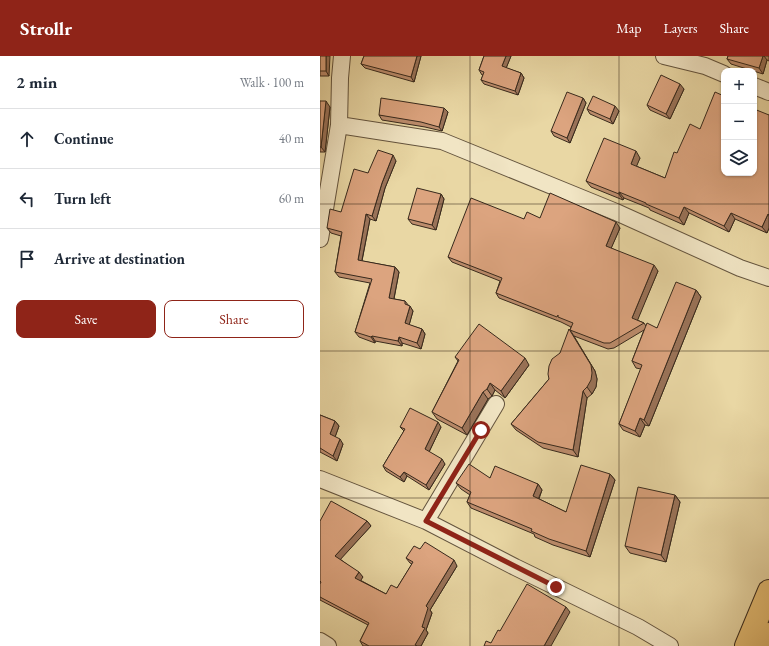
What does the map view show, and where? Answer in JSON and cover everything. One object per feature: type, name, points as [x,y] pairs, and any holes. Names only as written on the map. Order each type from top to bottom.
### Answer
[{"type":"main road","points":[[746,646],[769,591]]},
{"type":"main road","points":[[764,646],[769,634]]},
{"type":"street","points":[[320,239],[339,125],[342,56]]},
{"type":"street","points":[[664,56],[705,66],[721,73]]},
{"type":"street","points":[[757,87],[769,92]]},
{"type":"street","points":[[339,125],[442,141],[616,212],[740,268],[769,278]]},
{"type":"street","points":[[426,521],[496,404]]},
{"type":"street","points":[[320,479],[426,521],[515,567],[638,627],[670,646]]},
{"type":"street","points":[[320,641],[328,646]]},
{"type":"building","points":[[320,56],[326,56],[326,71],[320,71]]},
{"type":"building","points":[[364,56],[417,56],[411,77],[361,64]]},
{"type":"building","points":[[484,56],[506,56],[502,66],[521,73],[515,91],[481,80],[484,72],[479,70]]},
{"type":"building","points":[[728,56],[763,56],[759,68],[727,59]]},
{"type":"building","points":[[661,75],[680,84],[666,114],[647,105]]},
{"type":"building","points":[[567,92],[583,98],[567,138],[551,131]]},
{"type":"building","points":[[715,92],[721,95],[721,176],[757,176],[757,110],[769,115],[769,215],[768,214],[762,227],[731,213],[724,226],[684,207],[679,218],[619,192],[619,194],[586,181],[604,138],[636,151],[631,164],[665,178],[674,152],[677,153],[690,124],[700,129]]},
{"type":"building","points":[[593,96],[615,106],[610,119],[587,109]]},
{"type":"building","points":[[381,98],[444,108],[439,127],[421,122],[379,115]]},
{"type":"building","points":[[320,101],[326,101],[321,147],[320,147]]},
{"type":"building","points":[[378,150],[393,155],[382,183],[372,216],[366,214],[358,260],[395,267],[389,298],[405,301],[405,304],[410,306],[405,323],[422,329],[417,343],[399,337],[398,341],[371,337],[355,332],[372,279],[335,272],[342,232],[327,228],[330,209],[341,212],[354,169],[368,173]]},
{"type":"building","points":[[417,188],[441,194],[432,225],[408,219]]},
{"type":"building","points":[[550,193],[616,222],[606,246],[654,265],[632,318],[644,323],[610,343],[604,343],[570,330],[573,323],[558,317],[558,315],[557,317],[496,293],[502,278],[448,257],[471,198],[524,219],[527,212],[540,218]]},
{"type":"building","points":[[676,282],[696,290],[644,420],[640,418],[635,431],[619,424],[642,365],[632,361],[647,323],[657,328]]},
{"type":"building","points":[[479,324],[525,358],[501,391],[490,383],[462,428],[432,412],[459,360],[455,357]]},
{"type":"building","points":[[569,329],[591,365],[592,373],[591,380],[583,391],[573,450],[538,442],[511,424],[549,379],[549,366],[552,359],[560,353]]},
{"type":"building","points":[[410,408],[438,422],[425,449],[442,459],[426,485],[404,472],[400,477],[383,466],[405,429],[400,427]]},
{"type":"building","points":[[320,415],[335,421],[330,434],[340,439],[333,456],[320,448]]},
{"type":"building","points":[[469,464],[490,478],[495,466],[538,484],[533,496],[566,512],[581,465],[610,474],[586,551],[549,539],[531,531],[532,529],[467,502],[471,492],[456,483]]},
{"type":"building","points":[[638,487],[675,495],[661,555],[625,546]]},
{"type":"building","points":[[331,501],[367,521],[335,556],[359,572],[355,578],[386,594],[391,585],[397,588],[413,562],[406,558],[414,546],[420,549],[425,542],[454,560],[426,606],[428,608],[422,627],[425,628],[415,645],[417,646],[369,646],[360,641],[369,623],[320,597],[320,521]]},
{"type":"building","points":[[527,584],[566,607],[544,646],[484,646],[486,641],[491,643],[498,630],[500,631]]},
{"type":"route","points":[[481,430],[426,521],[556,587]]}]
